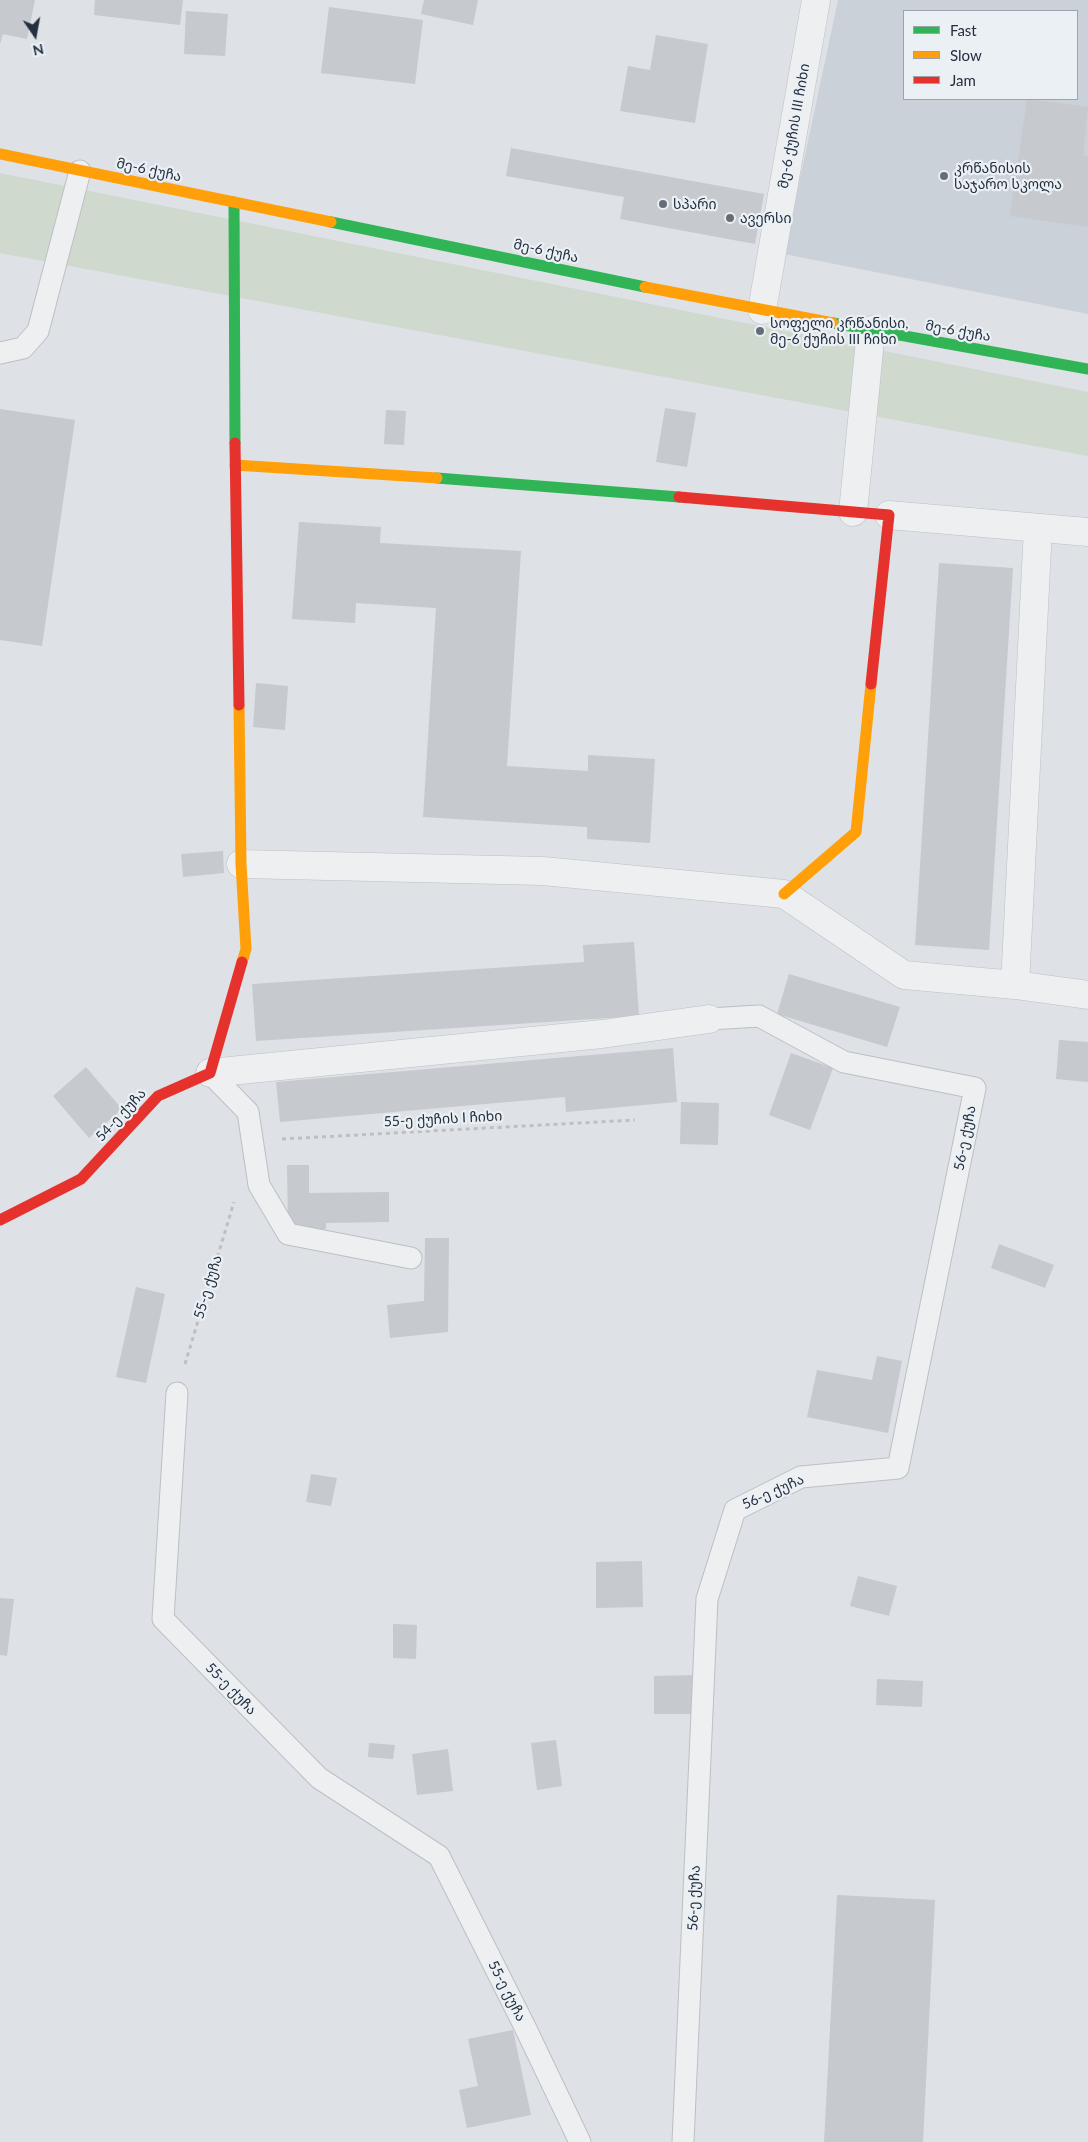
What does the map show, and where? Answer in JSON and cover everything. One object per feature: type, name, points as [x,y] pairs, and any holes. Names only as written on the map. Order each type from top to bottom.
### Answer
[{"type":"street","name":"მე-6 ქუჩის III ჩიხი","points":[[762,310],[816,0]]},
{"type":"street","name":"მე-6 ქუჩა","points":[[0,154],[762,310],[1088,369]]},
{"type":"street","points":[[234,202],[235,465],[241,864],[246,949],[210,1073],[602,1034],[709,1019]]},
{"type":"street","points":[[853,512],[871,330]]},
{"type":"street","points":[[235,465],[567,487],[1088,532]]},
{"type":"street","points":[[784,894],[856,832],[889,515]]},
{"type":"street","points":[[1015,985],[1038,528]]},
{"type":"street","points":[[241,864],[543,871],[784,894],[904,975],[1015,985],[1088,995]]},
{"type":"street","name":"54-ე ქუჩა","points":[[0,1220],[81,1180],[158,1096],[210,1073]]},
{"type":"lane","points":[[0,353],[23,348],[38,331],[80,171]]},
{"type":"lane","name":"56-ე ქუჩა","points":[[683,2142],[707,1599],[735,1510],[801,1477],[898,1468],[975,1088],[844,1062],[759,1016],[709,1019]]},
{"type":"lane","points":[[210,1073],[248,1112],[259,1185],[288,1234],[411,1258]]},
{"type":"lane","name":"55-ე ქუჩა","points":[[177,1393],[163,1619],[319,1778],[439,1856],[526,2027],[580,2142]]},
{"type":"path","name":"55-ე ქუჩის I ჩიხი","points":[[252,1141],[635,1120]]},
{"type":"path","name":"55-ე ქუჩა","points":[[177,1393],[235,1197]]},
{"type":"shaded area","name":"კრწანისის საჯარო სკოლა","points":[[838,0],[1088,0],[1088,314],[784,254]]},
{"type":"shaded area","points":[[0,173],[1088,392],[1088,456],[0,253]]},
{"type":"building","points":[[0,0],[35,0],[27,39],[3,34],[0,44]]},
{"type":"building","points":[[95,0],[183,0],[180,25],[94,15]]},
{"type":"building","points":[[424,0],[478,0],[473,25],[421,14]]},
{"type":"building","points":[[329,7],[423,20],[415,84],[321,73]]},
{"type":"building","points":[[186,11],[228,14],[225,56],[184,54]]},
{"type":"building","points":[[656,35],[708,44],[695,123],[620,111],[628,66],[650,70]]},
{"type":"building","points":[[1027,100],[1088,107],[1083,155],[1088,156],[1088,227],[1010,216]]},
{"type":"building","points":[[511,148],[764,194],[755,244],[620,219],[624,197],[506,176]]},
{"type":"building","points":[[665,408],[696,413],[687,467],[656,462]]},
{"type":"building","points":[[0,409],[75,420],[42,646],[0,640]]},
{"type":"building","points":[[386,410],[406,411],[404,445],[384,444]]},
{"type":"building","points":[[299,522],[381,527],[380,543],[521,551],[507,766],[588,771],[588,755],[655,759],[650,843],[587,839],[587,827],[423,817],[436,608],[356,603],[355,623],[292,619]]},
{"type":"building","points":[[939,563],[1013,568],[989,950],[915,945]]},
{"type":"building","points":[[256,683],[288,686],[285,730],[253,727]]},
{"type":"building","points":[[223,851],[224,873],[183,877],[181,854]]},
{"type":"building","points":[[634,942],[639,1016],[256,1041],[252,984],[584,962],[583,945]]},
{"type":"building","points":[[789,974],[900,1007],[887,1047],[777,1014]]},
{"type":"building","points":[[1059,1040],[1088,1042],[1088,1082],[1056,1079]]},
{"type":"building","points":[[673,1048],[677,1102],[566,1112],[565,1097],[280,1122],[276,1082]]},
{"type":"building","points":[[791,1053],[833,1068],[810,1130],[769,1115]]},
{"type":"building","points":[[86,1067],[122,1109],[89,1138],[53,1096]]},
{"type":"building","points":[[681,1102],[719,1103],[718,1145],[680,1144]]},
{"type":"building","points":[[287,1165],[309,1165],[309,1193],[389,1192],[389,1222],[326,1223],[326,1229],[288,1230]]},
{"type":"building","points":[[425,1238],[449,1238],[448,1332],[390,1338],[387,1305],[424,1301]]},
{"type":"building","points":[[999,1244],[1054,1265],[1045,1288],[991,1268]]},
{"type":"building","points":[[136,1287],[165,1294],[146,1383],[116,1377]]},
{"type":"building","points":[[877,1356],[902,1361],[888,1433],[807,1417],[817,1370],[872,1380]]},
{"type":"building","points":[[311,1474],[337,1478],[331,1506],[306,1502]]},
{"type":"building","points":[[642,1561],[643,1607],[596,1608],[596,1562]]},
{"type":"building","points":[[858,1576],[897,1586],[889,1616],[850,1606]]},
{"type":"building","points":[[0,1598],[14,1599],[7,1656],[0,1655]]},
{"type":"building","points":[[393,1624],[417,1625],[416,1659],[393,1658]]},
{"type":"building","points":[[695,1675],[695,1714],[654,1714],[654,1676]]},
{"type":"building","points":[[877,1679],[923,1681],[922,1707],[876,1705]]},
{"type":"building","points":[[556,1740],[562,1786],[537,1790],[531,1743]]},
{"type":"building","points":[[369,1743],[395,1745],[393,1759],[368,1757]]},
{"type":"building","points":[[448,1749],[453,1791],[417,1795],[412,1754]]},
{"type":"building","points":[[837,1895],[935,1900],[923,2142],[824,2142]]},
{"type":"building","points":[[513,2030],[531,2115],[467,2128],[459,2090],[478,2086],[468,2039]]},
{"type":"traffic: fast","points":[[234,202],[235,443]]},
{"type":"traffic: fast","points":[[331,222],[645,287]]},
{"type":"traffic: fast","points":[[833,323],[1088,369]]},
{"type":"traffic: fast","points":[[437,478],[679,497]]},
{"type":"traffic: slow","points":[[0,154],[331,222]]},
{"type":"traffic: slow","points":[[645,287],[833,323]]},
{"type":"traffic: slow","points":[[235,465],[437,478]]},
{"type":"traffic: slow","points":[[784,894],[856,832],[871,684]]},
{"type":"traffic: slow","points":[[239,705],[241,864],[246,949],[242,962]]},
{"type":"traffic: jam","points":[[235,443],[239,705]]},
{"type":"traffic: jam","points":[[679,497],[889,515],[871,684]]},
{"type":"traffic: jam","points":[[0,1220],[81,1179],[158,1096],[210,1073],[242,962]]},
{"type":"place","name":"კრწანისის საჯარო სკოლა","points":[[944,176]]},
{"type":"place","name":"სპარი","points":[[663,204]]},
{"type":"place","name":"ავერსი","points":[[730,218]]},
{"type":"place","name":"სოფელი კრწანისი, მე-6 ქუჩის III ჩიხი","points":[[760,331]]}]
